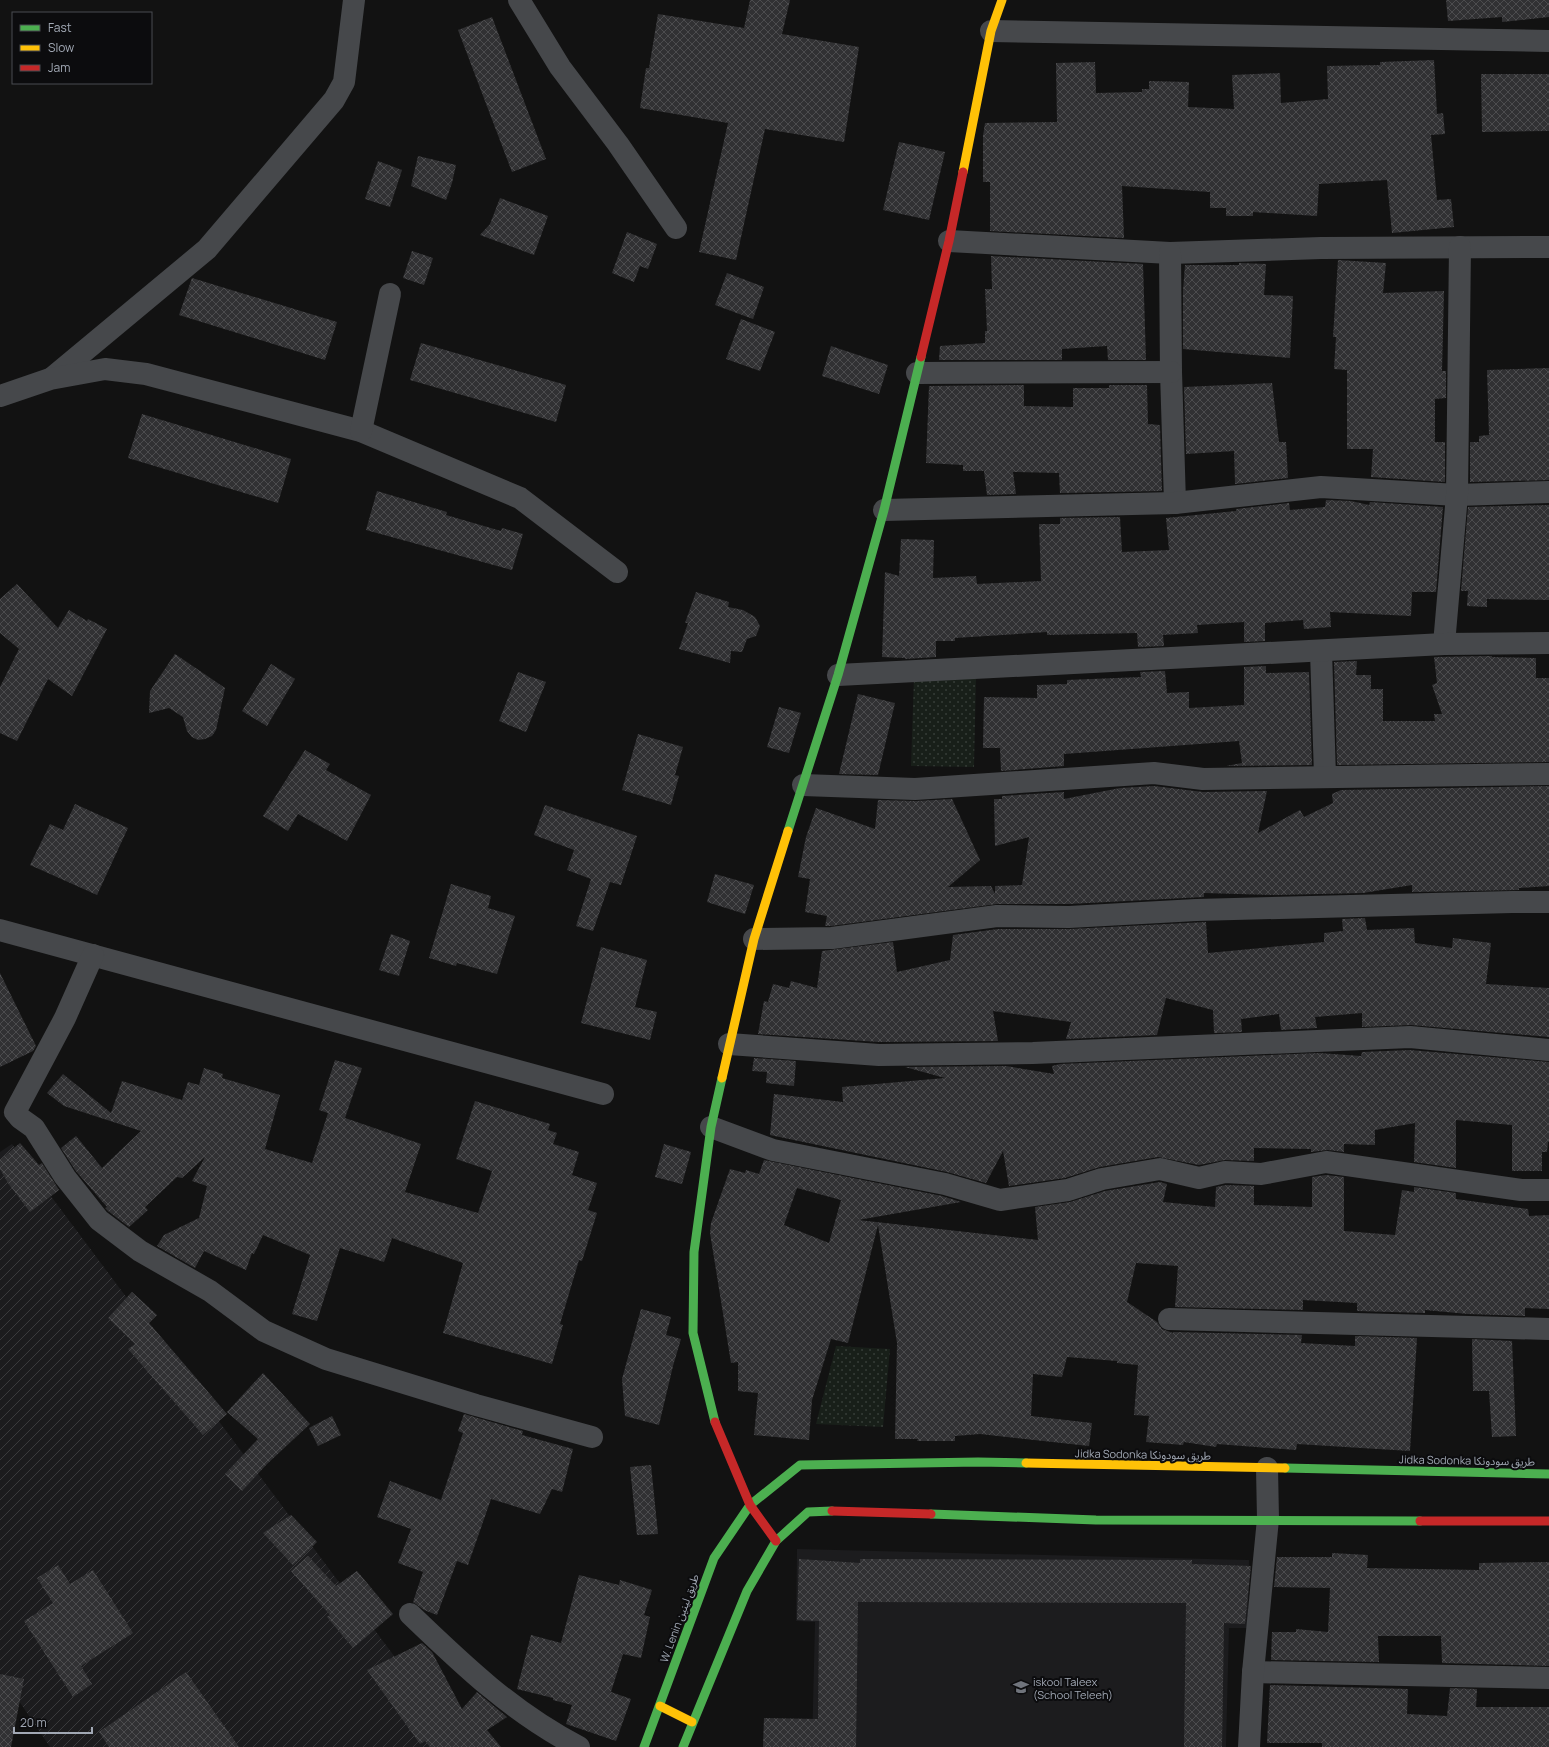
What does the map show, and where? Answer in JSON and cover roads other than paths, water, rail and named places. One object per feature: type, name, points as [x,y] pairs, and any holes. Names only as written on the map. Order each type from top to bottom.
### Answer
[{"type":"main road","points":[[776,1541],[750,1505],[712,1415],[693,1334],[694,1252],[711,1127],[754,939],[838,675],[884,510],[949,241],[991,31],[1002,0]]},
{"type":"main road","name":"Jidka Sodonka طريق سودونكا","points":[[750,1505],[800,1465],[978,1462],[1549,1474]]},
{"type":"main road","name":"W. Lenin طريق لينين","points":[[644,1747],[714,1558],[750,1505]]},
{"type":"main road","points":[[683,1747],[747,1591],[776,1541],[808,1512],[836,1511],[1096,1520],[1268,1519],[1549,1521]]},
{"type":"main road","points":[[660,1706],[692,1722]]},
{"type":"street","points":[[50,379],[207,249],[334,100],[344,82],[354,0]]},
{"type":"street","points":[[519,0],[560,66],[618,144],[676,228]]},
{"type":"street","points":[[991,31],[1549,41]]},
{"type":"street","points":[[949,241],[1170,254],[1321,248],[1460,246],[1549,247]]},
{"type":"street","points":[[1444,644],[1457,495],[1460,246]]},
{"type":"street","points":[[1170,254],[1171,372],[1175,504]]},
{"type":"street","points":[[361,431],[390,294]]},
{"type":"street","points":[[0,396],[50,379],[105,369],[146,374],[361,431],[520,498],[617,572]]},
{"type":"street","points":[[917,373],[1171,372]]},
{"type":"street","points":[[884,510],[1175,504],[1321,487],[1457,495],[1549,492]]},
{"type":"street","points":[[838,675],[1444,644],[1549,643]]},
{"type":"street","points":[[1321,651],[1325,776]]},
{"type":"street","points":[[803,785],[915,789],[1154,773],[1203,779],[1325,776],[1549,774]]},
{"type":"street","points":[[754,939],[832,938],[997,916],[1069,917],[1196,910],[1549,902]]},
{"type":"street","points":[[0,930],[603,1094]]},
{"type":"street","points":[[93,955],[65,1018],[15,1112],[20,1118],[34,1128],[65,1177],[99,1220],[140,1251],[210,1291],[264,1331],[326,1360],[476,1405],[592,1437]]},
{"type":"street","points":[[730,1044],[879,1055],[1033,1054],[1410,1037],[1549,1050]]},
{"type":"street","points":[[711,1127],[773,1150],[945,1184],[1000,1200],[1068,1190],[1102,1179],[1160,1168],[1199,1178],[1226,1172],[1261,1174],[1326,1162],[1521,1190],[1549,1190]]},
{"type":"street","points":[[1168,1319],[1549,1329]]},
{"type":"street","points":[[1249,1747],[1253,1672],[1268,1519],[1267,1468]]},
{"type":"street","points":[[410,1614],[468,1670],[514,1708],[561,1738],[579,1747]]},
{"type":"street","points":[[1253,1672],[1549,1678]]},
{"type":"place","name":"iskool Taleex (School Teleeh)","points":[[1021,1687]]}]
